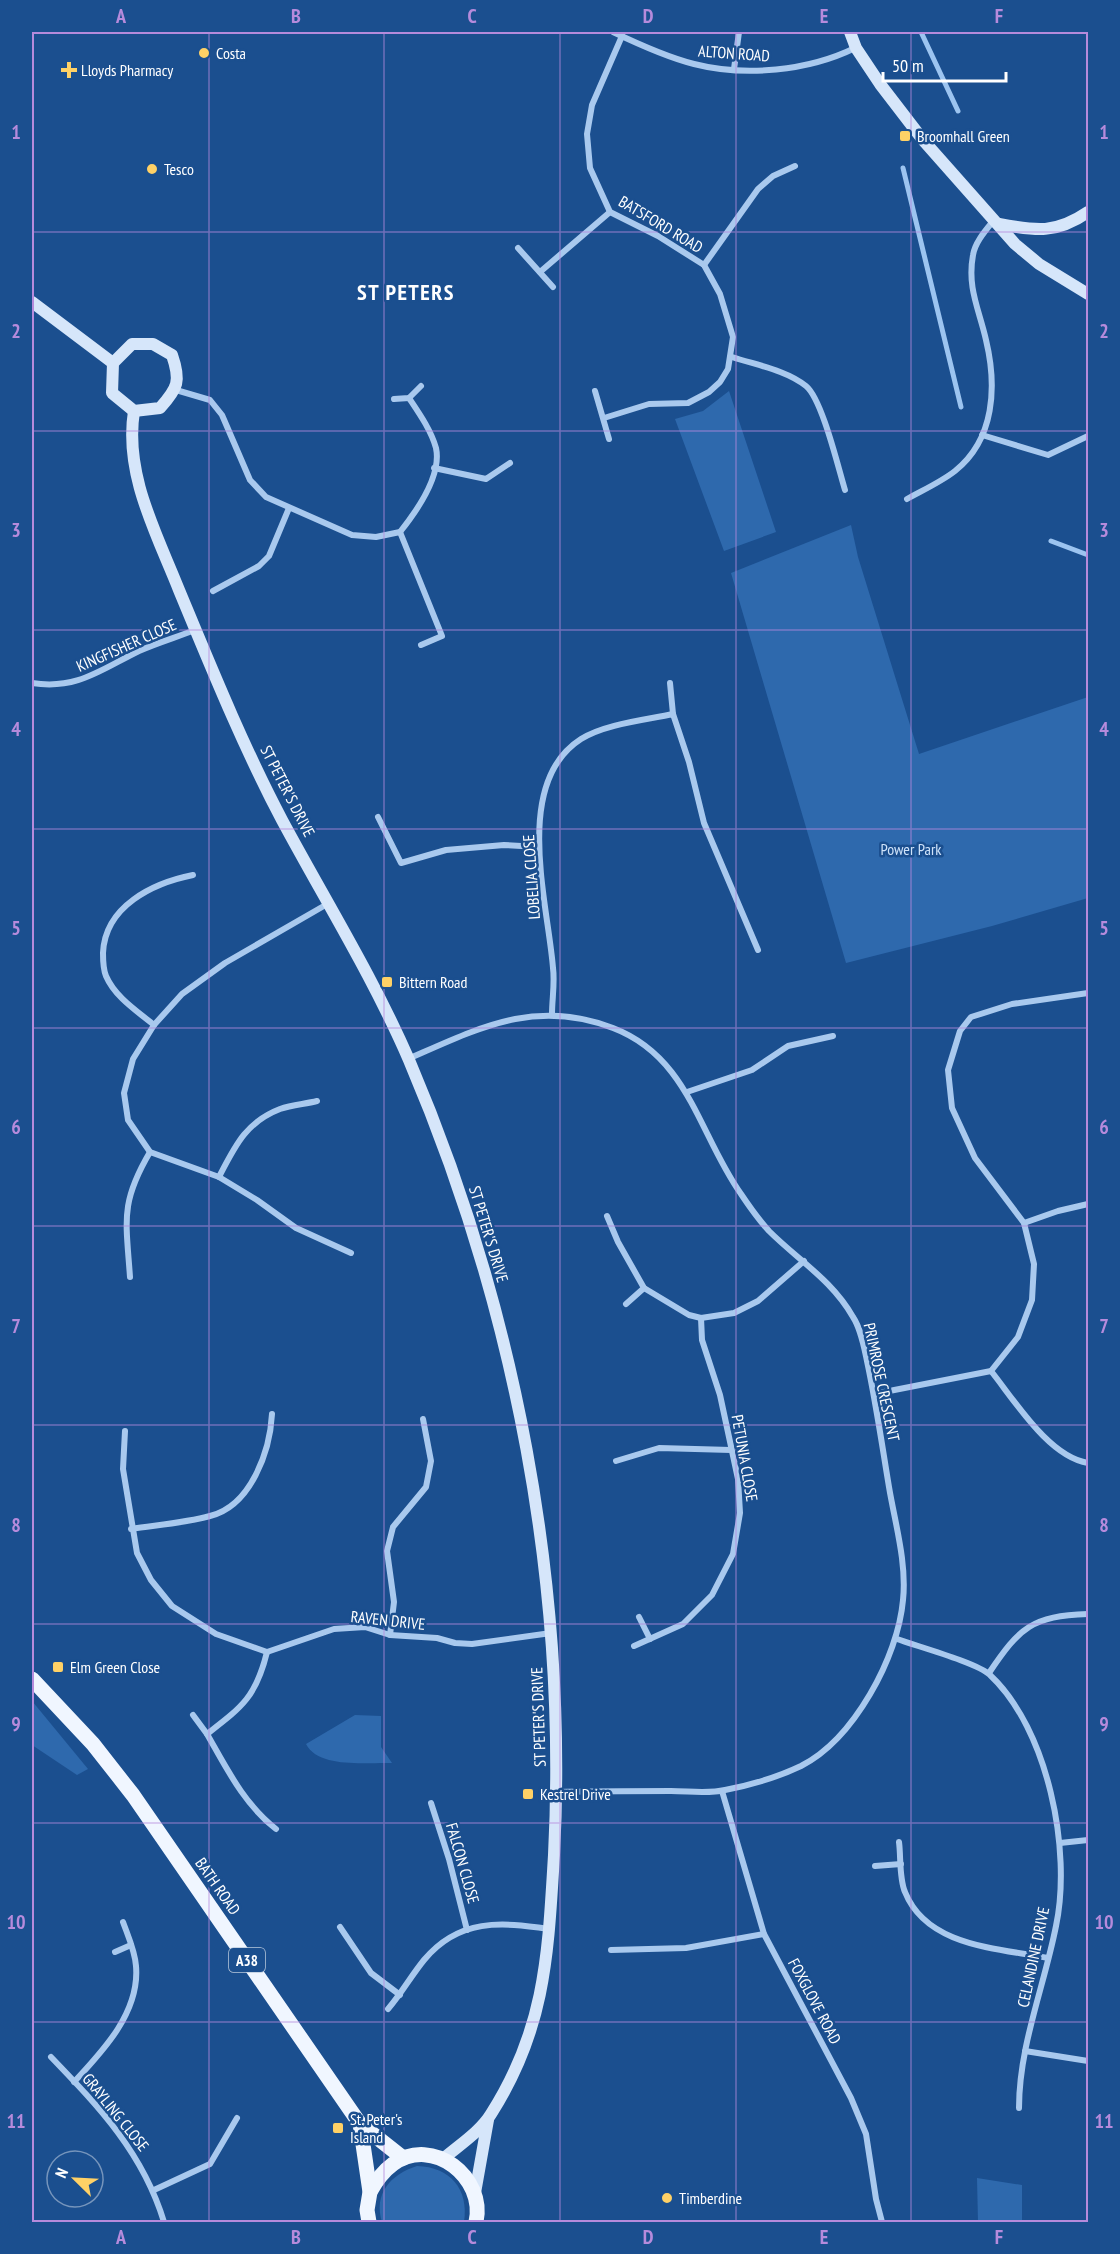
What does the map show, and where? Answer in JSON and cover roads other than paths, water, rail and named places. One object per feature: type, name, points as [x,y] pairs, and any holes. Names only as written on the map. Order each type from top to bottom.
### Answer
[{"type":"main road","name":"BATH ROAD","points":[[32,1679],[93,1744],[133,1795],[360,2124],[403,2158]]},
{"type":"main road","name":"BATH ROAD","points":[[360,2124],[370,2192],[367,2210],[369,2223]]},
{"type":"main road","points":[[370,2192],[379,2176],[403,2158],[422,2155],[443,2159],[460,2169],[475,2193],[478,2212],[476,2223]]},
{"type":"street","name":"ALTON ROAD","points":[[613,32],[694,65],[734,69],[790,69],[856,48]]},
{"type":"street","points":[[734,69],[739,32]]},
{"type":"street","points":[[850,32],[856,48],[923,140],[1015,244],[1039,264],[1089,294]]},
{"type":"street","name":"BATSFORD ROAD","points":[[604,418],[649,404],[678,404],[699,398],[720,382],[732,357],[731,324],[720,294],[704,265],[658,236],[610,212],[590,168],[587,134],[592,105],[622,36]]},
{"type":"street","points":[[704,265],[758,189],[773,176],[795,166]]},
{"type":"street","points":[[540,272],[610,212]]},
{"type":"street","points":[[997,222],[1032,230],[1051,230],[1089,212]]},
{"type":"street","points":[[907,499],[955,471],[982,435],[990,413],[993,382],[986,340],[971,293],[973,254],[981,236],[997,222]]},
{"type":"street","points":[[518,248],[554,287]]},
{"type":"street","points":[[32,302],[113,363]]},
{"type":"street","points":[[132,344],[153,344],[172,355],[178,372],[176,390],[160,408],[134,411],[112,393],[113,363],[132,344]]},
{"type":"street","points":[[732,357],[778,371],[807,387],[820,411],[845,490]]},
{"type":"street","points":[[394,399],[409,398],[421,386]]},
{"type":"street","points":[[176,390],[210,400],[222,415],[250,480],[266,497],[352,535],[376,537],[400,532],[421,506],[434,468],[436,449],[424,422],[409,398]]},
{"type":"street","points":[[595,391],[609,440]]},
{"type":"street","name":"ST PETER'S DRIVE","points":[[134,411],[130,438],[136,480],[196,630],[281,819],[329,903],[408,1059],[455,1178],[489,1289],[519,1410],[538,1529],[551,1633],[557,1792],[550,1929],[537,2013],[517,2068],[488,2120],[475,2193]]},
{"type":"street","points":[[982,435],[1047,455],[1089,436]]},
{"type":"street","points":[[434,468],[486,478],[510,463]]},
{"type":"street","points":[[213,591],[259,566],[269,556],[290,508]]},
{"type":"street","points":[[400,532],[442,636],[421,645]]},
{"type":"street","name":"KINGFISHER CLOSE","points":[[32,683],[54,686],[85,680],[141,650],[196,630]]},
{"type":"street","points":[[670,683],[673,714],[689,762],[704,823],[758,950]]},
{"type":"street","name":"LOBELIA CLOSE","points":[[552,1014],[554,970],[539,847],[544,793],[556,762],[581,739],[621,724],[673,714]]},
{"type":"street","points":[[378,817],[401,864],[446,850],[504,845],[539,847]]},
{"type":"street","points":[[154,1025],[114,991],[103,965],[104,942],[109,927],[123,908],[169,880],[193,875]]},
{"type":"street","points":[[329,903],[214,969],[182,994],[154,1025],[133,1059],[124,1093],[128,1120],[150,1152],[219,1177],[257,1200],[296,1228],[351,1253]]},
{"type":"street","points":[[874,1394],[991,1371],[1018,1337],[1032,1300],[1034,1264],[1024,1223],[975,1158],[952,1108],[948,1071],[960,1031],[971,1017],[1012,1004],[1089,993]]},
{"type":"street","name":"PRIMROSE CRESCENT","points":[[408,1059],[481,1027],[517,1017],[552,1014],[581,1018],[616,1029],[653,1051],[687,1092],[712,1144],[739,1191],[768,1230],[829,1282],[855,1319],[874,1394],[900,1552],[904,1597],[897,1639],[883,1673],[862,1708],[835,1739],[804,1764],[765,1780],[722,1791],[557,1792]]},
{"type":"street","points":[[687,1092],[752,1070],[788,1046],[833,1036]]},
{"type":"street","points":[[219,1177],[233,1149],[253,1122],[281,1109],[317,1101]]},
{"type":"street","points":[[130,1277],[126,1210],[132,1182],[150,1152]]},
{"type":"street","points":[[1024,1223],[1058,1211],[1089,1204]]},
{"type":"street","points":[[607,1216],[618,1242],[644,1288],[689,1315],[701,1318],[734,1313],[758,1301],[804,1261]]},
{"type":"street","points":[[626,1304],[644,1288]]},
{"type":"street","name":"PETUNIA CLOSE","points":[[634,1646],[683,1624],[712,1595],[733,1554],[741,1513],[738,1479],[720,1395],[702,1340],[701,1318]]},
{"type":"street","points":[[991,1371],[1056,1448],[1076,1461],[1089,1463]]},
{"type":"street","points":[[131,1529],[211,1516],[238,1500],[262,1461],[271,1436],[272,1414]]},
{"type":"street","points":[[390,1635],[394,1602],[387,1551],[393,1527],[426,1487],[431,1461],[423,1419]]},
{"type":"street","points":[[125,1431],[123,1469],[131,1529],[141,1562],[151,1580],[172,1606],[216,1634],[267,1652],[260,1682],[238,1710],[207,1734]]},
{"type":"street","points":[[616,1461],[659,1448],[731,1450]]},
{"type":"street","points":[[897,1639],[989,1673],[1007,1646],[1027,1626],[1045,1618],[1089,1614]]},
{"type":"street","points":[[639,1617],[650,1639]]},
{"type":"street","name":"RAVEN DRIVE","points":[[267,1652],[334,1629],[365,1627],[390,1635],[437,1638],[455,1643],[472,1644],[551,1633]]},
{"type":"street","name":"CELANDINE DRIVE","points":[[989,1673],[1013,1704],[1034,1742],[1051,1796],[1060,1843],[1057,1925],[1019,2074],[1019,2108]]},
{"type":"street","points":[[193,1715],[207,1734],[240,1791],[258,1815],[276,1829]]},
{"type":"street","name":"FOXGLOVE ROAD","points":[[722,1791],[764,1934],[857,2110],[866,2134],[882,2223]]},
{"type":"street","name":"FALCON CLOSE","points":[[431,1803],[449,1859],[467,1930]]},
{"type":"street","points":[[1060,1843],[1089,1840]]},
{"type":"street","points":[[899,1842],[904,1890],[921,1919],[935,1930],[950,1937],[1048,1958]]},
{"type":"street","points":[[875,1866],[901,1864]]},
{"type":"street","points":[[74,2082],[116,2034],[130,2001],[136,1976],[131,1945],[123,1922]]},
{"type":"street","points":[[388,2009],[433,1950],[467,1930],[503,1923],[550,1929]]},
{"type":"street","points":[[340,1927],[371,1973],[400,1995]]},
{"type":"street","points":[[611,1950],[686,1948],[764,1934]]},
{"type":"street","points":[[116,1952],[131,1945]]},
{"type":"street","points":[[1025,2051],[1089,2061]]},
{"type":"street","name":"GRAYLING CLOSE","points":[[51,2057],[134,2153],[154,2190],[164,2223]]},
{"type":"street","points":[[154,2190],[210,2164],[237,2118]]},
{"type":"street","name":"ST PETER'S DRIVE","points":[[443,2159],[488,2120]]},
{"type":"waterway","points":[[921,32],[958,111]]},
{"type":"waterway","points":[[903,168],[961,407]]},
{"type":"waterway","points":[[1051,541],[1088,555]]},
{"type":"place","name":"Costa","points":[[204,53]]},
{"type":"place","name":"Lloyds Pharmacy","points":[[69,70]]},
{"type":"place","name":"Broomhall Green","points":[[905,136]]},
{"type":"place","name":"Tesco","points":[[152,169]]},
{"type":"place","name":"Bittern Road","points":[[387,982]]},
{"type":"place","name":"Elm Green Close","points":[[58,1667]]},
{"type":"place","name":"Kestrel Drive","points":[[528,1794]]},
{"type":"place","name":"St. Peter's Island","points":[[338,2128]]},
{"type":"place","name":"Timberdine","points":[[667,2198]]},
{"type":"district","name":"ST PETERS","points":[[406,292]]},
{"type":"park label","name":"Power Park","points":[[911,849]]}]
